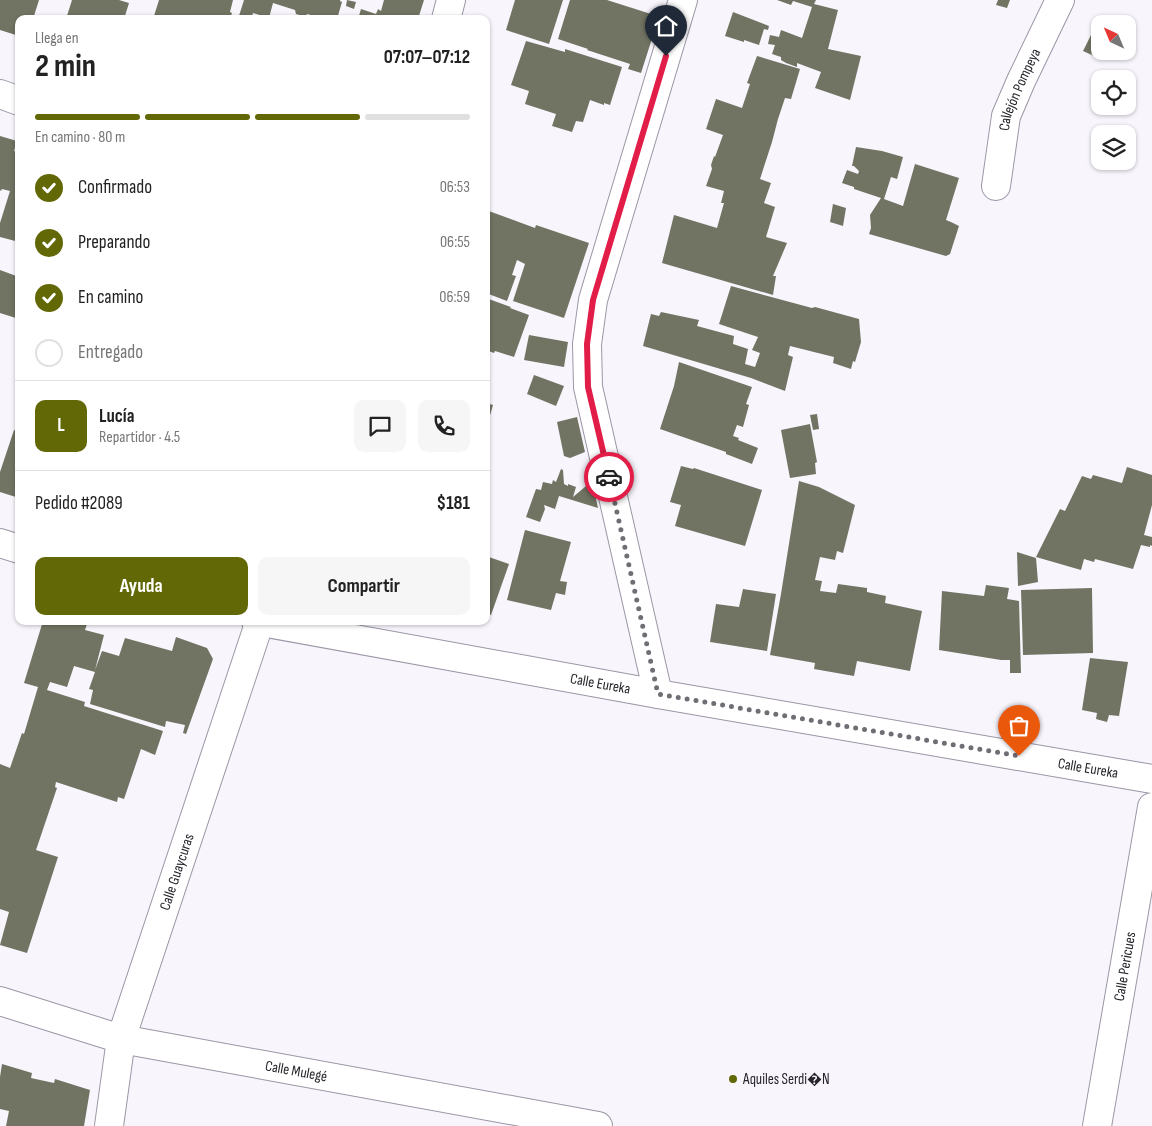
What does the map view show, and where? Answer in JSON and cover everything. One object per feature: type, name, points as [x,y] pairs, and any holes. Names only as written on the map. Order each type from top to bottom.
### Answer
[{"type":"street","points":[[447,15],[451,0]]},
{"type":"street","points":[[658,694],[588,387],[587,344],[593,300],[683,0]]},
{"type":"street","name":"Callejón Pompeya","points":[[996,186],[1006,116],[1020,81],[1060,0]]},
{"type":"street","points":[[0,94],[15,100]]},
{"type":"street","points":[[0,543],[15,548]]},
{"type":"street","name":"Calle Guaycuras","points":[[109,1126],[121,1039],[257,625]]},
{"type":"street","name":"Calle Eureka","points":[[275,625],[658,694],[1152,779]]},
{"type":"street","name":"Calle Pericues","points":[[1097,1126],[1152,807]]},
{"type":"street","name":"Calle Mulegé","points":[[0,1001],[121,1039],[598,1126]]},
{"type":"building","points":[[0,0],[39,0],[34,15],[15,15],[15,35],[0,30]]},
{"type":"building","points":[[72,0],[119,0],[129,3],[125,15],[67,15]]},
{"type":"building","points":[[159,0],[233,0],[230,12],[231,15],[154,15]]},
{"type":"building","points":[[244,0],[340,0],[342,2],[338,15],[299,15],[296,14],[295,10],[273,3],[270,15],[253,13],[252,15],[239,15]]},
{"type":"building","points":[[347,0],[356,2],[354,9],[346,6]]},
{"type":"building","points":[[384,0],[424,0],[419,15],[359,15],[361,9],[376,14],[378,9],[381,11]]},
{"type":"building","points":[[515,0],[563,0],[549,44],[506,30]]},
{"type":"building","points":[[570,0],[607,0],[651,14],[651,18],[658,20],[641,73],[628,69],[630,64],[558,39]]},
{"type":"building","points":[[777,0],[816,0],[814,4],[838,10],[828,49],[861,56],[850,100],[815,88],[821,72],[797,63],[797,67],[786,63],[781,60],[781,57],[772,54],[775,45],[768,44],[770,35],[779,37],[781,30],[802,38],[812,7],[793,1],[791,5]]},
{"type":"building","points":[[998,0],[1010,0],[1007,8],[996,5]]},
{"type":"building","points":[[733,12],[769,26],[768,30],[764,29],[759,45],[725,36]]},
{"type":"building","points":[[1091,35],[1091,55],[1083,51]]},
{"type":"building","points":[[526,41],[565,52],[565,49],[622,67],[610,105],[590,100],[583,122],[576,121],[572,132],[552,126],[556,114],[525,104],[529,91],[511,85]]},
{"type":"building","points":[[757,56],[800,69],[791,99],[785,98],[760,179],[771,183],[764,203],[775,207],[766,237],[787,243],[773,276],[776,276],[773,295],[662,263],[674,215],[717,228],[724,203],[721,203],[724,191],[706,186],[714,156],[723,135],[706,129],[716,99],[742,108],[750,84],[747,83]]},
{"type":"building","points":[[0,136],[15,140],[15,241],[0,237],[0,223],[10,191],[0,190]]},
{"type":"building","points":[[856,147],[903,157],[897,179],[891,177],[884,199],[903,206],[915,164],[959,178],[946,220],[959,226],[950,254],[946,256],[869,234],[871,228],[870,215],[881,198],[842,183],[847,170],[858,174],[859,171],[852,166]]},
{"type":"building","points":[[833,204],[846,208],[843,226],[830,222]]},
{"type":"building","points":[[490,211],[535,228],[536,225],[589,243],[564,318],[513,301],[525,264],[517,260],[512,275],[516,276],[507,301],[490,295]]},
{"type":"building","points":[[0,270],[15,276],[15,318],[0,313]]},
{"type":"building","points":[[731,286],[859,319],[861,342],[851,369],[833,363],[834,357],[790,346],[788,355],[793,357],[785,391],[751,378],[643,346],[651,314],[659,316],[661,312],[699,320],[697,326],[734,336],[733,344],[748,349],[745,364],[755,367],[760,353],[752,350],[758,337],[719,324]]},
{"type":"building","points":[[490,299],[529,315],[514,357],[495,351],[494,353],[490,352]]},
{"type":"building","points":[[529,335],[568,342],[564,367],[524,360]]},
{"type":"building","points":[[679,362],[752,387],[746,404],[749,405],[743,427],[737,425],[733,436],[758,448],[752,464],[726,454],[726,452],[660,429],[674,386]]},
{"type":"building","points":[[534,375],[564,386],[556,406],[527,394]]},
{"type":"building","points":[[490,404],[493,405],[490,416]]},
{"type":"building","points":[[817,414],[819,429],[813,430],[810,415]]},
{"type":"building","points":[[577,417],[585,452],[570,458],[564,456],[557,422]]},
{"type":"building","points":[[810,424],[817,462],[815,463],[816,474],[790,478],[781,430]]},
{"type":"building","points":[[14,430],[15,497],[0,492],[0,472]]},
{"type":"building","points":[[681,466],[694,468],[762,490],[745,546],[675,526],[681,505],[670,502]]},
{"type":"building","points":[[1127,467],[1152,475],[1152,505],[1144,535],[1152,537],[1152,546],[1141,545],[1133,569],[1095,559],[1094,562],[1084,559],[1081,570],[1036,557],[1060,509],[1065,511],[1082,476],[1091,479],[1093,475],[1122,483]]},
{"type":"building","points":[[561,469],[563,470],[564,484],[576,487],[573,497],[592,481],[598,508],[559,496],[555,509],[544,505],[545,509],[540,522],[526,517],[536,489],[541,490],[543,482],[552,484],[553,480],[556,482]]},
{"type":"building","points":[[799,481],[819,487],[855,505],[843,553],[837,551],[835,560],[820,557],[815,580],[822,581],[820,591],[836,593],[838,584],[867,588],[867,592],[886,596],[885,603],[922,611],[910,671],[857,661],[854,676],[814,669],[815,663],[770,655]]},
{"type":"building","points":[[525,530],[571,542],[560,581],[567,582],[565,595],[556,593],[551,610],[507,600]]},
{"type":"building","points":[[1017,552],[1036,558],[1038,582],[1018,586]]},
{"type":"building","points":[[490,557],[509,564],[490,615]]},
{"type":"building","points":[[986,585],[1009,588],[1007,599],[1019,601],[1021,673],[1010,673],[1010,660],[939,650],[942,591],[984,596]]},
{"type":"building","points":[[1092,588],[1093,653],[1023,655],[1021,590]]},
{"type":"building","points":[[743,589],[776,594],[767,651],[710,642],[716,604],[739,607]]},
{"type":"building","points":[[42,625],[87,625],[85,630],[104,635],[95,670],[102,651],[119,656],[125,638],[172,651],[176,637],[207,648],[213,659],[186,734],[183,733],[185,725],[166,721],[165,727],[90,704],[93,690],[89,689],[95,672],[74,666],[67,687],[50,682],[47,690],[85,702],[84,706],[163,731],[155,755],[141,749],[124,799],[118,797],[117,802],[56,782],[55,787],[57,788],[36,850],[58,857],[27,953],[0,945],[9,912],[0,909],[0,764],[10,768],[22,733],[24,734],[38,687],[24,683]]},
{"type":"building","points":[[1090,658],[1128,662],[1119,716],[1109,715],[1107,722],[1096,719],[1097,713],[1082,710]]},
{"type":"building","points":[[2,1064],[32,1073],[31,1078],[54,1083],[55,1079],[90,1090],[84,1126],[6,1126],[9,1111],[0,1109]]},
{"type":"way so far","points":[[609,477],[658,694],[1019,756]]},
{"type":"place","name":"Aquiles Serdi�N","points":[[733,1079]]},
{"type":"route","points":[[609,477],[588,387],[587,344],[593,300],[666,56]]}]
